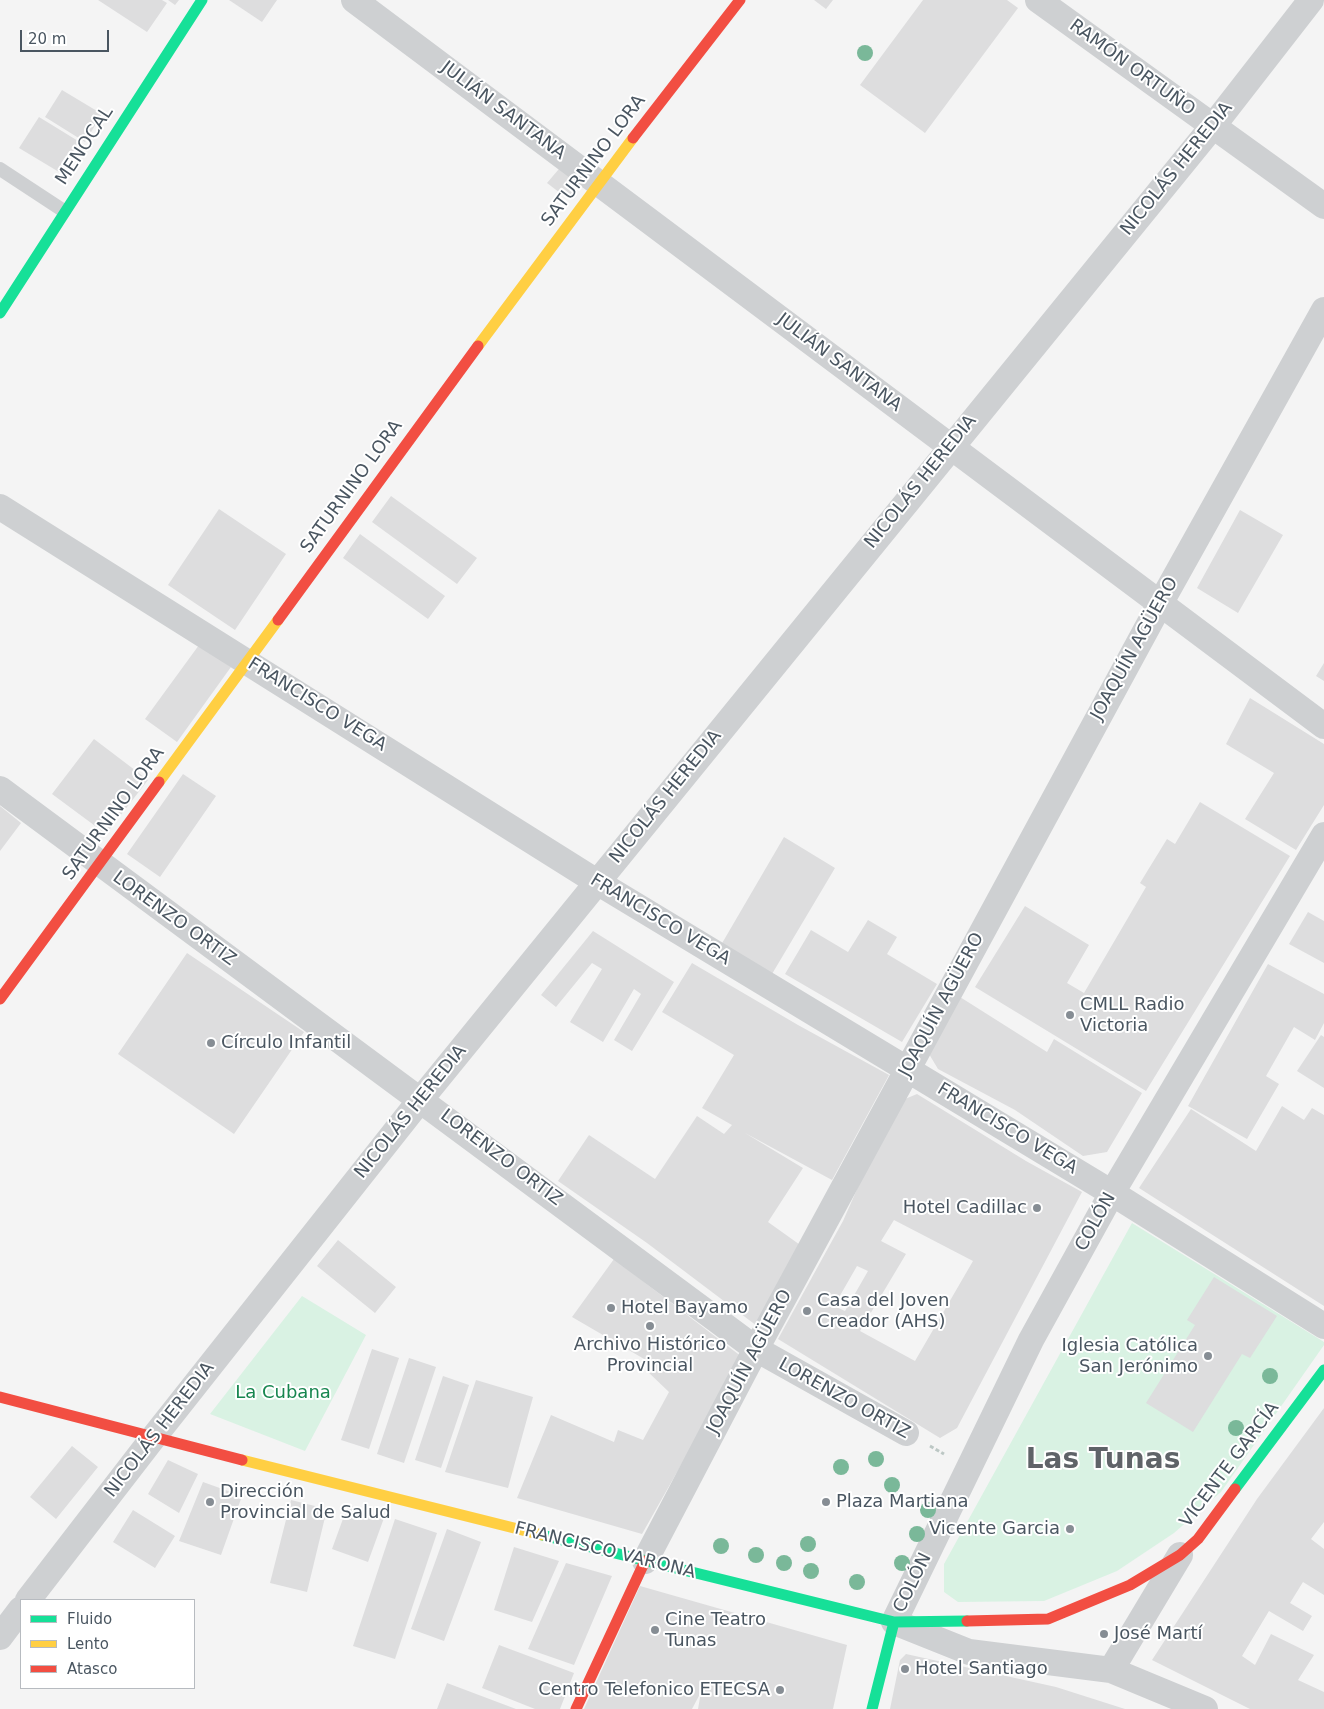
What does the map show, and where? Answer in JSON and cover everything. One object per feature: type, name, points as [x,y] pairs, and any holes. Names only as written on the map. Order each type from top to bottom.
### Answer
[{"type":"main road","name":"MENOCAL","points":[[0,313],[64,210],[202,0]]},
{"type":"main road","name":"SATURNINO LORA","points":[[0,999],[246,660],[598,183],[740,0]]},
{"type":"main road","name":"VICENTE GARCÍA","points":[[894,1622],[1048,1620],[1130,1585],[1180,1555],[1198,1539],[1324,1370]]},
{"type":"main road","name":"FRANCISCO VARONA","points":[[0,1397],[153,1438],[894,1622]]},
{"type":"main road","name":"JOAQUÍN AGÜERO","points":[[576,1709],[645,1561]]},
{"type":"main road","points":[[872,1709],[894,1622]]},
{"type":"street","name":"JULIÁN SANTANA","points":[[354,0],[1324,726]]},
{"type":"street","name":"RAMÓN ORTUÑO","points":[[1038,0],[1324,206]]},
{"type":"street","name":"NICOLÁS HEREDIA","points":[[29,1599],[153,1438],[421,1099],[950,446],[1213,126],[1312,0]]},
{"type":"street","name":"JOAQUÍN AGÜERO","points":[[645,1561],[756,1349],[908,1068],[1160,604],[1324,310]]},
{"type":"street","name":"FRANCISCO VEGA","points":[[0,507],[597,882],[908,1068],[1324,1326]]},
{"type":"street","name":"LORENZO ORTIZ","points":[[0,789],[756,1349],[906,1434]]},
{"type":"street","name":"COLÓN","points":[[894,1622],[1031,1340],[1112,1193],[1324,836]]},
{"type":"street","points":[[1111,1670],[1180,1555]]},
{"type":"street","points":[[0,1637],[20,1611]]},
{"type":"street","name":"FRANCISCO VARONA","points":[[894,1622],[969,1652],[1111,1670],[1205,1709]]},
{"type":"lane","points":[[0,169],[64,210]]},
{"type":"path","name":"LORENZO ORTIZ","points":[[906,1434],[969,1467]]},
{"type":"green space","points":[[1132,1223],[1324,1342],[1324,1345],[1221,1492],[1174,1533],[1117,1571],[1044,1601],[958,1602],[944,1592],[944,1564]]},
{"type":"green space","name":"La Cubana","points":[[302,1296],[366,1335],[305,1451],[210,1414]]},
{"type":"building","points":[[98,0],[162,0],[167,3],[147,32]]},
{"type":"building","points":[[168,0],[179,0],[175,5]]},
{"type":"building","points":[[229,0],[277,0],[262,22]]},
{"type":"building","points":[[814,0],[833,0],[826,9]]},
{"type":"building","points":[[923,0],[1007,0],[1018,8],[925,133],[860,85]]},
{"type":"building","points":[[62,90],[102,114],[85,142],[45,117]]},
{"type":"building","points":[[39,117],[83,144],[64,175],[19,148]]},
{"type":"building","points":[[564,163],[582,177],[568,199],[547,183]]},
{"type":"building","points":[[391,496],[477,558],[457,584],[372,522]]},
{"type":"building","points":[[219,509],[286,554],[235,630],[168,585]]},
{"type":"building","points":[[1240,510],[1283,535],[1238,613],[1197,588]]},
{"type":"building","points":[[360,534],[445,596],[428,619],[343,558]]},
{"type":"building","points":[[199,645],[231,667],[177,742],[145,719]]},
{"type":"building","points":[[1324,663],[1324,681],[1316,676]]},
{"type":"building","points":[[1250,698],[1324,744],[1324,805],[1296,850],[1245,819],[1274,773],[1226,744]]},
{"type":"building","points":[[94,739],[148,780],[106,834],[52,794]]},
{"type":"building","points":[[183,774],[216,796],[160,877],[127,854]]},
{"type":"building","points":[[1200,802],[1290,856],[1146,1091],[975,987],[1025,906],[1089,945],[1067,983],[1084,993],[1146,887],[1140,883],[1167,839],[1175,844]]},
{"type":"building","points":[[0,806],[21,823],[0,851]]},
{"type":"building","points":[[784,837],[835,868],[772,974],[721,945]]},
{"type":"building","points":[[1308,912],[1324,921],[1324,963],[1289,944]]},
{"type":"building","points":[[868,920],[897,937],[887,954],[937,984],[902,1042],[785,974],[811,930],[848,952]]},
{"type":"building","points":[[593,931],[674,982],[632,1051],[614,1040],[641,994],[634,989],[603,1042],[570,1022],[602,969],[592,963],[556,1007],[541,995]]},
{"type":"building","name":"Círculo Infantil","points":[[187,953],[304,1032],[234,1134],[118,1054]]},
{"type":"building","points":[[692,963],[798,1025],[889,1075],[832,1180],[745,1133],[803,1168],[768,1222],[803,1247],[761,1329],[647,1243],[558,1181],[589,1135],[655,1179],[697,1116],[724,1134],[732,1125],[702,1108],[734,1055],[662,1012]]},
{"type":"building","points":[[1268,964],[1324,994],[1324,1023],[1315,1040],[1294,1027],[1266,1076],[1279,1084],[1247,1139],[1188,1106]]},
{"type":"building","points":[[960,997],[1047,1052],[1054,1039],[1142,1093],[1107,1152],[1083,1156],[1015,1110],[938,1069],[929,1054]]},
{"type":"building","points":[[1321,1035],[1324,1037],[1324,1088],[1297,1071]]},
{"type":"building","points":[[917,1094],[1026,1161],[1082,1192],[957,1428],[940,1438],[778,1339],[843,1221],[862,1178],[905,1099]],"holes":[[[894,1220],[973,1261],[915,1361],[860,1331],[906,1254],[881,1241]],[[857,1266],[868,1271],[845,1311],[834,1306]]]},
{"type":"building","points":[[1282,1106],[1304,1120],[1312,1108],[1324,1115],[1324,1306],[1139,1188],[1191,1109],[1256,1151]]},
{"type":"building","points":[[338,1240],[396,1287],[375,1313],[317,1266]]},
{"type":"building","points":[[614,1259],[742,1357],[642,1534],[517,1498],[551,1415],[614,1442],[618,1430],[643,1440],[669,1392],[647,1371],[651,1363],[572,1317]]},
{"type":"building","name":"Iglesia Católica San Jerónimo","points":[[1214,1277],[1277,1316],[1250,1358],[1242,1354],[1193,1432],[1146,1403],[1195,1325],[1187,1320]]},
{"type":"building","points":[[372,1349],[399,1358],[369,1449],[341,1440]]},
{"type":"building","points":[[409,1358],[436,1367],[404,1463],[377,1454]]},
{"type":"building","points":[[443,1376],[469,1385],[441,1468],[415,1460]]},
{"type":"building","points":[[476,1380],[533,1397],[508,1488],[445,1472]]},
{"type":"building","points":[[1324,1408],[1324,1522],[1311,1539],[1324,1549],[1324,1595],[1303,1582],[1290,1603],[1312,1616],[1303,1631],[1269,1611],[1242,1656],[1255,1665],[1271,1634],[1314,1655],[1298,1680],[1324,1692],[1324,1709],[1250,1709],[1152,1660],[1257,1499]]},
{"type":"building","points":[[72,1446],[98,1467],[56,1519],[30,1497]]},
{"type":"building","points":[[168,1460],[198,1474],[179,1513],[148,1494]]},
{"type":"building","points":[[203,1482],[242,1496],[221,1555],[179,1541]]},
{"type":"building","points":[[291,1500],[327,1509],[307,1592],[270,1583]]},
{"type":"building","points":[[348,1505],[384,1518],[368,1562],[332,1549]]},
{"type":"building","points":[[133,1510],[175,1536],[155,1568],[113,1542]]},
{"type":"building","points":[[395,1519],[437,1533],[395,1659],[353,1646]]},
{"type":"building","points":[[447,1529],[481,1542],[444,1641],[411,1629]]},
{"type":"building","points":[[514,1547],[559,1561],[532,1622],[494,1610]]},
{"type":"building","points":[[566,1563],[612,1576],[574,1665],[528,1649]]},
{"type":"building","points":[[640,1586],[847,1645],[833,1709],[698,1709],[701,1692],[692,1709],[584,1709]]},
{"type":"building","points":[[499,1645],[574,1673],[560,1709],[535,1709],[482,1688]]},
{"type":"building","points":[[906,1654],[1056,1687],[1125,1709],[890,1709],[900,1660]]},
{"type":"building","points":[[447,1683],[516,1709],[437,1709]]},
{"type":"traffic: fast","points":[[0,313],[202,0]]},
{"type":"traffic: fast","points":[[1235,1489],[1324,1370]]},
{"type":"traffic: fast","points":[[542,1535],[894,1622],[967,1621]]},
{"type":"traffic: fast","points":[[872,1709],[894,1622]]},
{"type":"traffic: slow","points":[[478,346],[633,138]]},
{"type":"traffic: slow","points":[[159,782],[278,620]]},
{"type":"traffic: slow","points":[[242,1460],[542,1535]]},
{"type":"traffic: jam","points":[[633,138],[740,0]]},
{"type":"traffic: jam","points":[[278,620],[478,346]]},
{"type":"traffic: jam","points":[[0,999],[159,782]]},
{"type":"traffic: jam","points":[[0,1397],[242,1460]]},
{"type":"traffic: jam","points":[[967,1621],[1048,1619],[1130,1585],[1180,1555],[1198,1539],[1235,1489]]},
{"type":"traffic: jam","points":[[576,1709],[645,1561]]},
{"type":"place","name":"CMLL Radio Victoria","points":[[1070,1015]]},
{"type":"place","name":"Círculo Infantil","points":[[211,1043]]},
{"type":"place","name":"Hotel Cadillac","points":[[1037,1208]]},
{"type":"place","name":"Hotel Bayamo","points":[[611,1308]]},
{"type":"place","name":"Casa del Joven Creador (AHS)","points":[[807,1311]]},
{"type":"place","name":"Archivo Histórico Provincial","points":[[650,1326]]},
{"type":"place","name":"Iglesia Católica San Jerónimo","points":[[1208,1356]]},
{"type":"place","name":"Dirección Provincial de Salud","points":[[210,1502]]},
{"type":"place","name":"Plaza Martiana","points":[[826,1502]]},
{"type":"place","name":"Vicente Garcia","points":[[1070,1529]]},
{"type":"place","name":"Cine Teatro Tunas","points":[[655,1630]]},
{"type":"place","name":"José Martí","points":[[1104,1634]]},
{"type":"place","name":"Hotel Santiago","points":[[905,1669]]},
{"type":"place","name":"Centro Telefonico ETECSA","points":[[780,1690]]},
{"type":"district","name":"Las Tunas","points":[[1103,1461]]}]
